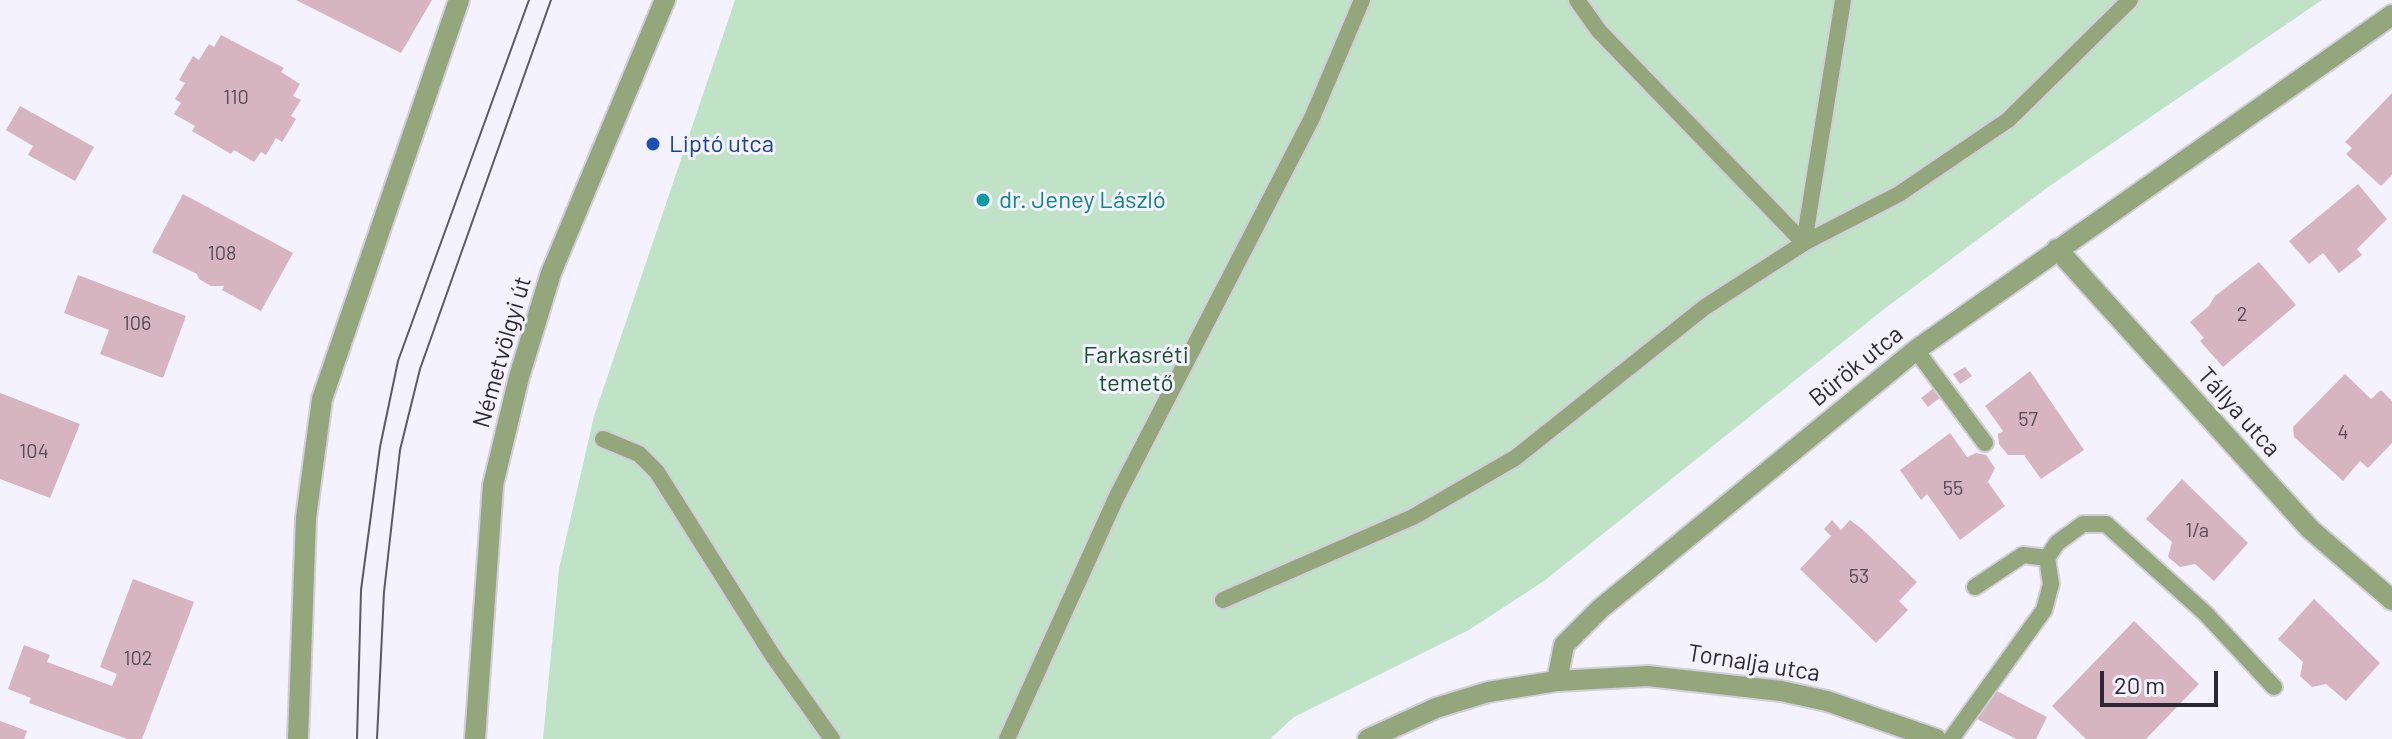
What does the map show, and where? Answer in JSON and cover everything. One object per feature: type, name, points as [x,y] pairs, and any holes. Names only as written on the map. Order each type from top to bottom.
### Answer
[{"type":"street","points":[[298,739],[306,518],[322,399],[459,0]]},
{"type":"street","name":"Németvölgyi út","points":[[475,739],[493,485],[519,377],[551,273],[665,0]]},
{"type":"street","name":"Bürök utca","points":[[1557,681],[1564,645],[1600,609],[1916,350],[2392,15]]},
{"type":"street","name":"Tállya utca","points":[[2057,249],[2310,529],[2392,600]]},
{"type":"street","name":"Tornalja utca","points":[[1557,681],[1663,677],[1781,691],[1857,710],[1936,739]]},
{"type":"street","points":[[1368,739],[1436,708],[1488,692],[1557,681]]},
{"type":"lane","points":[[1007,739],[1117,496],[1312,118],[1362,0]]},
{"type":"lane","points":[[1577,0],[1599,31],[1804,243]]},
{"type":"lane","points":[[1804,243],[1843,0]]},
{"type":"lane","points":[[1223,600],[1413,517],[1515,458],[1705,307],[1804,243],[1899,194],[2008,120],[2130,0]]},
{"type":"lane","points":[[1916,350],[1985,443]]},
{"type":"lane","points":[[603,439],[639,454],[657,472],[773,656],[832,739]]},
{"type":"lane","points":[[1951,739],[2044,610],[2051,584],[2047,558],[2057,543],[2083,524],[2106,524],[2205,613],[2274,687]]},
{"type":"lane","points":[[1975,587],[2023,555],[2047,558]]},
{"type":"green space","name":"Farkasréti temető","points":[[735,0],[2322,0],[2051,185],[1883,310],[1544,581],[1469,630],[1294,717],[1270,739],[543,739],[559,569],[594,416]]},
{"type":"building","points":[[296,0],[432,0],[401,53]]},
{"type":"building","points":[[221,35],[284,68],[281,72],[300,84],[293,96],[301,100],[291,116],[296,119],[282,142],[276,138],[266,155],[261,152],[254,162],[234,150],[231,154],[192,131],[195,126],[174,114],[181,103],[175,99],[185,83],[179,80],[193,56],[199,60],[209,44],[214,47]]},
{"type":"building","points":[[2392,93],[2392,175],[2381,186],[2346,154],[2352,148],[2345,142]]},
{"type":"building","points":[[20,106],[94,147],[75,181],[28,155],[33,146],[6,130]]},
{"type":"building","points":[[2358,184],[2387,219],[2357,249],[2362,255],[2339,273],[2323,253],[2309,264],[2289,241]]},
{"type":"building","points":[[183,194],[293,253],[261,311],[222,290],[224,286],[211,286],[199,279],[197,274],[152,252]]},
{"type":"building","points":[[2259,262],[2296,305],[2223,367],[2200,341],[2204,338],[2190,322],[2209,306],[2215,296]]},
{"type":"building","points":[[78,275],[186,316],[163,378],[100,354],[109,330],[64,313]]},
{"type":"building","points":[[1965,367],[1972,376],[1960,384],[1953,374]]},
{"type":"building","points":[[2030,371],[2084,450],[2041,479],[2024,455],[2008,455],[1999,444],[1998,434],[2003,431],[1985,406]]},
{"type":"building","points":[[2345,374],[2371,399],[2381,390],[2392,401],[2392,443],[2368,468],[2360,461],[2343,481],[2294,437],[2293,427]]},
{"type":"building","points":[[1934,388],[1941,397],[1928,407],[1921,398]]},
{"type":"building","points":[[0,393],[80,424],[50,498],[0,479]]},
{"type":"building","points":[[1950,433],[1967,457],[1976,453],[1986,455],[1995,468],[1988,482],[2005,506],[1960,540],[1927,494],[1921,500],[1900,470]]},
{"type":"building","points":[[2182,479],[2248,543],[2214,581],[2195,564],[2180,567],[2168,557],[2172,542],[2146,519]]},
{"type":"building","points":[[1832,520],[1841,530],[1850,520],[1917,582],[1899,601],[1908,610],[1876,643],[1800,569],[1831,536],[1824,529]]},
{"type":"building","points":[[133,579],[194,602],[142,739],[127,739],[29,703],[31,698],[8,689],[24,645],[50,655],[47,662],[112,686],[117,674],[100,667]]},
{"type":"building","points":[[2314,599],[2380,663],[2346,701],[2326,684],[2312,687],[2300,676],[2303,662],[2278,639]]},
{"type":"building","points":[[2134,621],[2199,684],[2146,739],[2086,739],[2052,706]]},
{"type":"building","points":[[1993,689],[2047,717],[2036,739],[2016,739],[1977,719]]},
{"type":"building","points":[[0,721],[27,731],[24,739],[0,739]]},
{"type":"tram line","points":[[357,739],[361,590],[380,447],[398,361],[529,0]]},
{"type":"tram line","points":[[377,739],[384,592],[400,450],[420,369],[551,0]]},
{"type":"place","name":"Liptó utca","points":[[653,144]]},
{"type":"place","name":"dr. Jeney László","points":[[983,200]]}]
